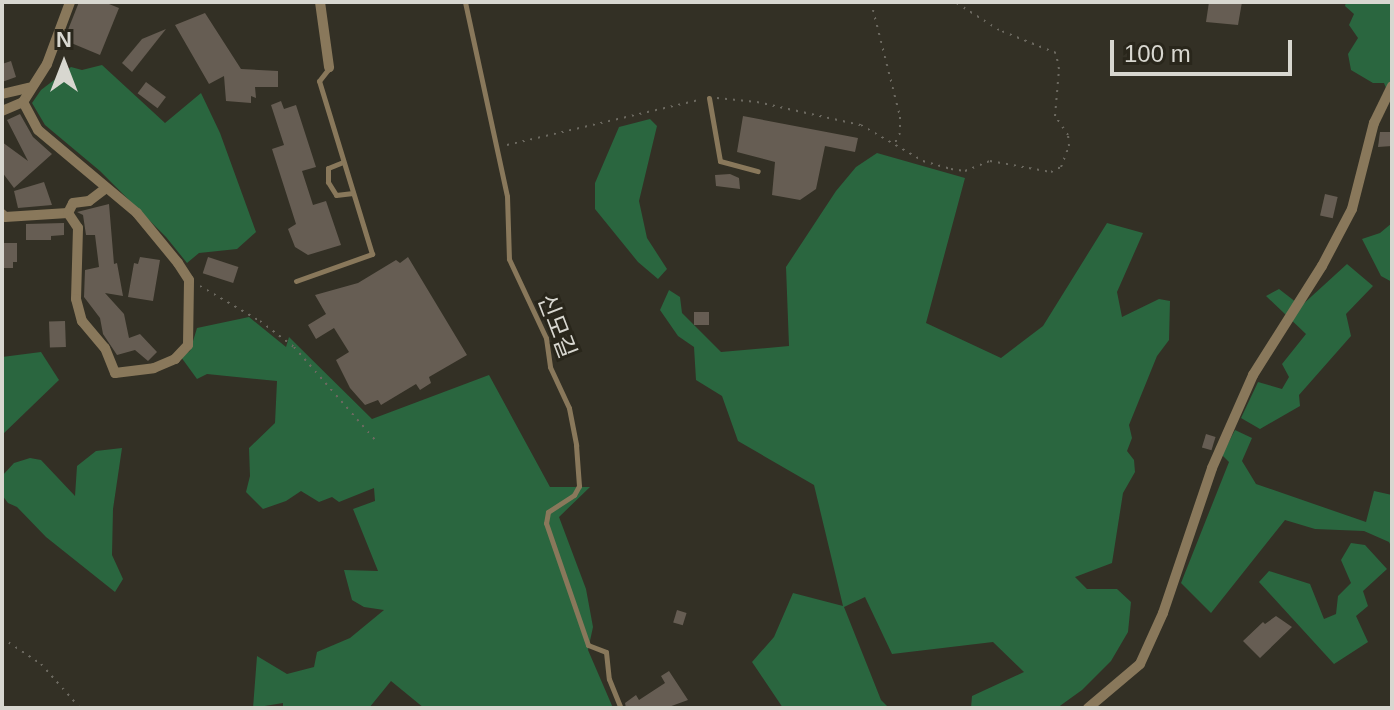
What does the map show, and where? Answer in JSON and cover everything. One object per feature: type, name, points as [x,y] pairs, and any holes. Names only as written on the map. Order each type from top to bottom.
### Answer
[{"type":"street","points":[[2,111],[23,102],[29,88],[47,64],[70,2]]},
{"type":"street","points":[[320,2],[329,67]]},
{"type":"street","points":[[1088,708],[1140,664],[1163,613],[1212,468],[1253,375],[1288,314],[1322,266],[1352,209],[1374,123],[1392,86]]},
{"type":"street","points":[[2,94],[29,88]]},
{"type":"street","points":[[23,102],[38,130],[137,213],[189,280],[188,345],[175,359],[154,368],[115,373],[105,348],[82,321],[76,299],[78,228],[68,213]]},
{"type":"street","points":[[68,213],[73,203],[89,201],[106,188]]},
{"type":"street","points":[[2,214],[5,217],[68,213]]},
{"type":"lane","name":"신모길","points":[[465,2],[507,196],[509,259],[546,338],[550,367],[569,408],[579,486],[574,495],[548,512],[546,523],[588,645],[606,652],[609,679],[621,708]]},
{"type":"lane","points":[[296,281],[372,254],[319,81],[329,67]]},
{"type":"lane","points":[[709,98],[720,161],[758,171]]},
{"type":"lane","points":[[343,162],[328,168],[328,182],[336,195],[353,193]]},
{"type":"path","points":[[871,2],[900,117],[900,133],[894,144]]},
{"type":"path","points":[[498,147],[709,98],[757,102],[861,125],[923,161],[965,171],[990,161],[1051,172],[1061,167],[1065,160],[1068,135],[1055,116],[1059,69],[1056,53],[999,30],[955,2]]},
{"type":"path","points":[[189,280],[260,321],[294,347],[377,442]]},
{"type":"path","points":[[2,638],[41,664],[80,708]]},
{"type":"green space","points":[[1346,2],[1392,2],[1392,103],[1384,83],[1373,83],[1351,70],[1348,54],[1358,38],[1349,25],[1354,14],[1345,6]]},
{"type":"green space","points":[[102,65],[165,123],[201,93],[220,133],[256,232],[237,249],[199,253],[187,263],[166,237],[100,171],[45,125],[32,103],[41,90],[71,67],[82,70]]},
{"type":"green space","points":[[650,119],[657,126],[639,201],[647,238],[667,269],[658,279],[638,262],[595,209],[595,183],[619,127]]},
{"type":"green space","points":[[877,153],[965,178],[926,323],[1001,358],[1043,326],[1107,223],[1143,233],[1117,292],[1122,317],[1159,299],[1170,301],[1169,340],[1157,356],[1129,425],[1132,438],[1127,451],[1134,460],[1135,472],[1123,493],[1112,563],[1075,577],[1087,589],[1117,589],[1131,602],[1128,632],[1111,661],[1082,690],[1057,708],[971,708],[972,696],[1024,672],[993,642],[892,654],[865,597],[844,607],[881,700],[889,708],[783,708],[752,662],[774,637],[793,593],[843,606],[814,485],[738,441],[722,396],[696,380],[694,347],[678,336],[660,310],[669,290],[680,297],[682,313],[721,352],[789,346],[786,267],[836,191],[856,167]]},
{"type":"green space","points":[[1392,223],[1392,282],[1381,276],[1362,239],[1380,233]]},
{"type":"green space","points":[[1347,264],[1373,286],[1346,314],[1351,336],[1299,395],[1300,406],[1260,429],[1241,418],[1258,382],[1282,389],[1289,377],[1282,364],[1306,334],[1266,296],[1279,289],[1301,306]]},
{"type":"green space","points":[[249,317],[286,347],[289,337],[372,419],[489,375],[550,487],[590,487],[559,517],[586,589],[593,627],[588,650],[613,708],[424,708],[391,681],[369,708],[283,708],[283,703],[253,708],[257,656],[287,674],[314,667],[317,652],[350,638],[384,610],[364,607],[352,600],[344,570],[378,571],[353,509],[375,501],[374,488],[339,502],[332,497],[319,502],[301,491],[286,501],[263,509],[246,492],[250,476],[249,448],[275,423],[277,381],[207,374],[197,379],[181,357],[190,351],[197,328]]},
{"type":"green space","points":[[41,352],[59,380],[2,435],[2,357]]},
{"type":"green space","points":[[1235,430],[1252,438],[1242,461],[1256,484],[1366,522],[1374,491],[1392,495],[1392,548],[1389,542],[1364,531],[1315,529],[1285,520],[1211,613],[1181,583],[1229,462],[1222,455]]},
{"type":"green space","points":[[122,448],[113,509],[112,555],[123,579],[115,592],[46,537],[17,507],[8,503],[2,495],[2,476],[14,463],[30,458],[41,460],[75,496],[77,466],[96,451]]},
{"type":"green space","points":[[1351,543],[1365,545],[1387,569],[1363,591],[1368,606],[1356,616],[1368,642],[1334,664],[1259,582],[1269,571],[1310,584],[1324,619],[1336,614],[1338,596],[1351,583],[1341,560]]},
{"type":"building","points":[[79,2],[104,2],[119,8],[100,55],[64,40]]},
{"type":"building","points":[[1209,2],[1242,2],[1238,25],[1206,22]]},
{"type":"building","points":[[205,13],[241,69],[278,71],[278,87],[255,87],[256,98],[251,96],[251,103],[226,101],[224,76],[209,84],[175,25]]},
{"type":"building","points":[[166,29],[132,72],[122,63],[142,39]]},
{"type":"building","points":[[11,61],[16,77],[2,82],[2,64]]},
{"type":"building","points":[[146,82],[166,97],[158,108],[138,93]]},
{"type":"building","points":[[281,101],[284,109],[296,105],[316,167],[302,171],[313,205],[326,201],[341,245],[308,255],[295,247],[288,229],[296,224],[272,149],[284,145],[271,105]]},
{"type":"building","points":[[20,114],[33,137],[52,154],[14,188],[2,172],[2,142],[28,161],[7,120]]},
{"type":"building","points":[[743,116],[858,138],[855,152],[825,146],[816,189],[800,200],[772,195],[775,162],[737,152]]},
{"type":"building","points":[[1380,132],[1392,132],[1392,146],[1378,147]]},
{"type":"building","points":[[730,174],[739,178],[740,189],[716,186],[715,175]]},
{"type":"building","points":[[44,182],[52,205],[18,208],[14,191]]},
{"type":"building","points":[[1325,194],[1338,197],[1333,218],[1320,215]]},
{"type":"building","points":[[109,204],[114,264],[117,263],[123,296],[105,293],[124,314],[129,338],[140,334],[157,352],[148,361],[135,350],[117,355],[103,334],[100,318],[84,297],[85,270],[99,267],[95,235],[86,235],[83,215],[77,212]]},
{"type":"building","points":[[64,223],[64,235],[51,236],[51,240],[26,240],[26,224]]},
{"type":"building","points":[[2,243],[17,243],[17,262],[13,262],[13,268],[2,268]]},
{"type":"building","points":[[140,257],[160,260],[153,301],[128,297],[134,263],[138,264]]},
{"type":"building","points":[[208,257],[238,267],[233,283],[203,273]]},
{"type":"building","points":[[408,257],[467,355],[429,377],[431,383],[420,390],[416,384],[381,405],[378,400],[365,405],[350,388],[336,360],[349,352],[334,328],[316,339],[308,325],[326,314],[315,295],[358,283],[396,260],[400,263]]},
{"type":"building","points":[[694,312],[709,312],[709,325],[694,325]]},
{"type":"building","points":[[65,321],[66,347],[50,348],[49,322]]},
{"type":"building","points":[[1206,434],[1216,437],[1211,450],[1202,447]]},
{"type":"building","points":[[677,610],[687,613],[683,625],[673,622]]},
{"type":"building","points":[[1276,616],[1292,627],[1260,658],[1243,641],[1263,622],[1265,624]]},
{"type":"building","points":[[669,671],[688,700],[666,708],[626,708],[625,703],[636,695],[639,700],[665,683],[661,676]]}]
